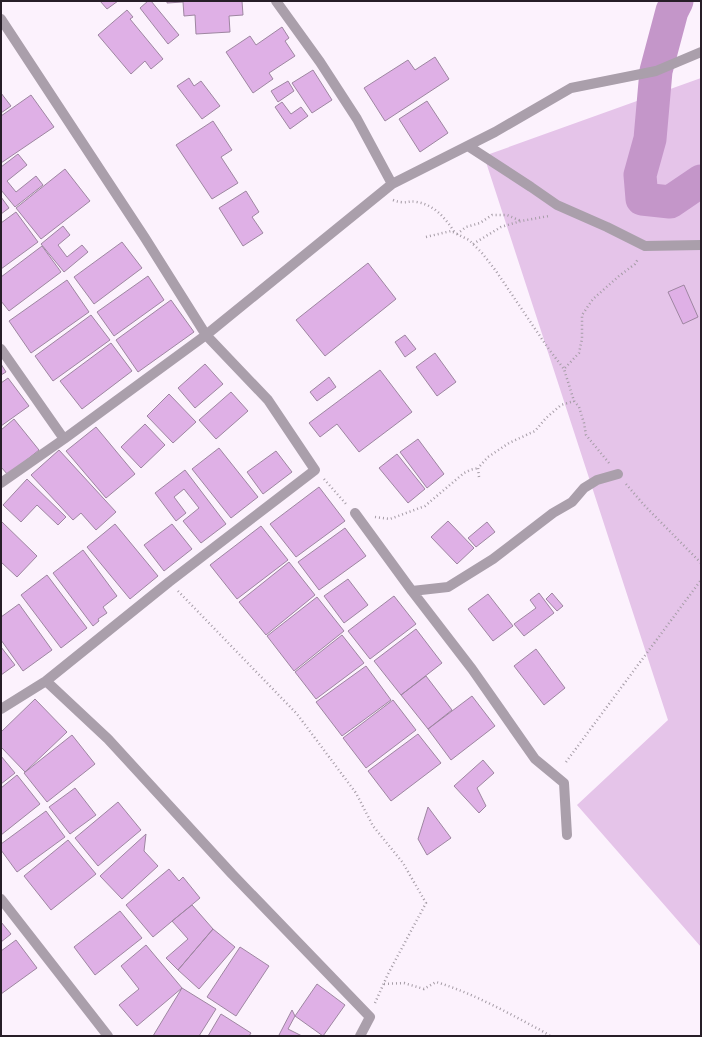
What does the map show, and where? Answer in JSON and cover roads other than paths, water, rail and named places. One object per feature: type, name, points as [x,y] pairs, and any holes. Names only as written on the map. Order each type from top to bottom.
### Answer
[{"type":"street","points":[[276,1],[320,62],[357,119],[392,184]]},
{"type":"street","points":[[1,19],[145,238],[206,335],[268,400],[315,470],[169,582],[46,681],[1,709]]},
{"type":"street","points":[[1,483],[64,439],[206,335],[392,184],[468,146],[571,88],[656,71],[701,52]]},
{"type":"street","points":[[468,146],[531,186],[557,205],[645,246],[701,245]]},
{"type":"street","points":[[1,349],[64,439]]},
{"type":"street","points":[[412,591],[448,587],[493,559],[543,520],[572,502],[584,488],[597,480],[618,474]]},
{"type":"street","points":[[355,513],[472,669],[535,760],[564,783],[568,834]]},
{"type":"street","points":[[46,681],[108,739],[232,874],[370,1017],[360,1036]]},
{"type":"street","points":[[1,899],[108,1036]]},
{"type":"waterway","points":[[677,1],[672,11],[656,71],[650,139],[640,175],[642,199],[670,202],[701,181]]}]
